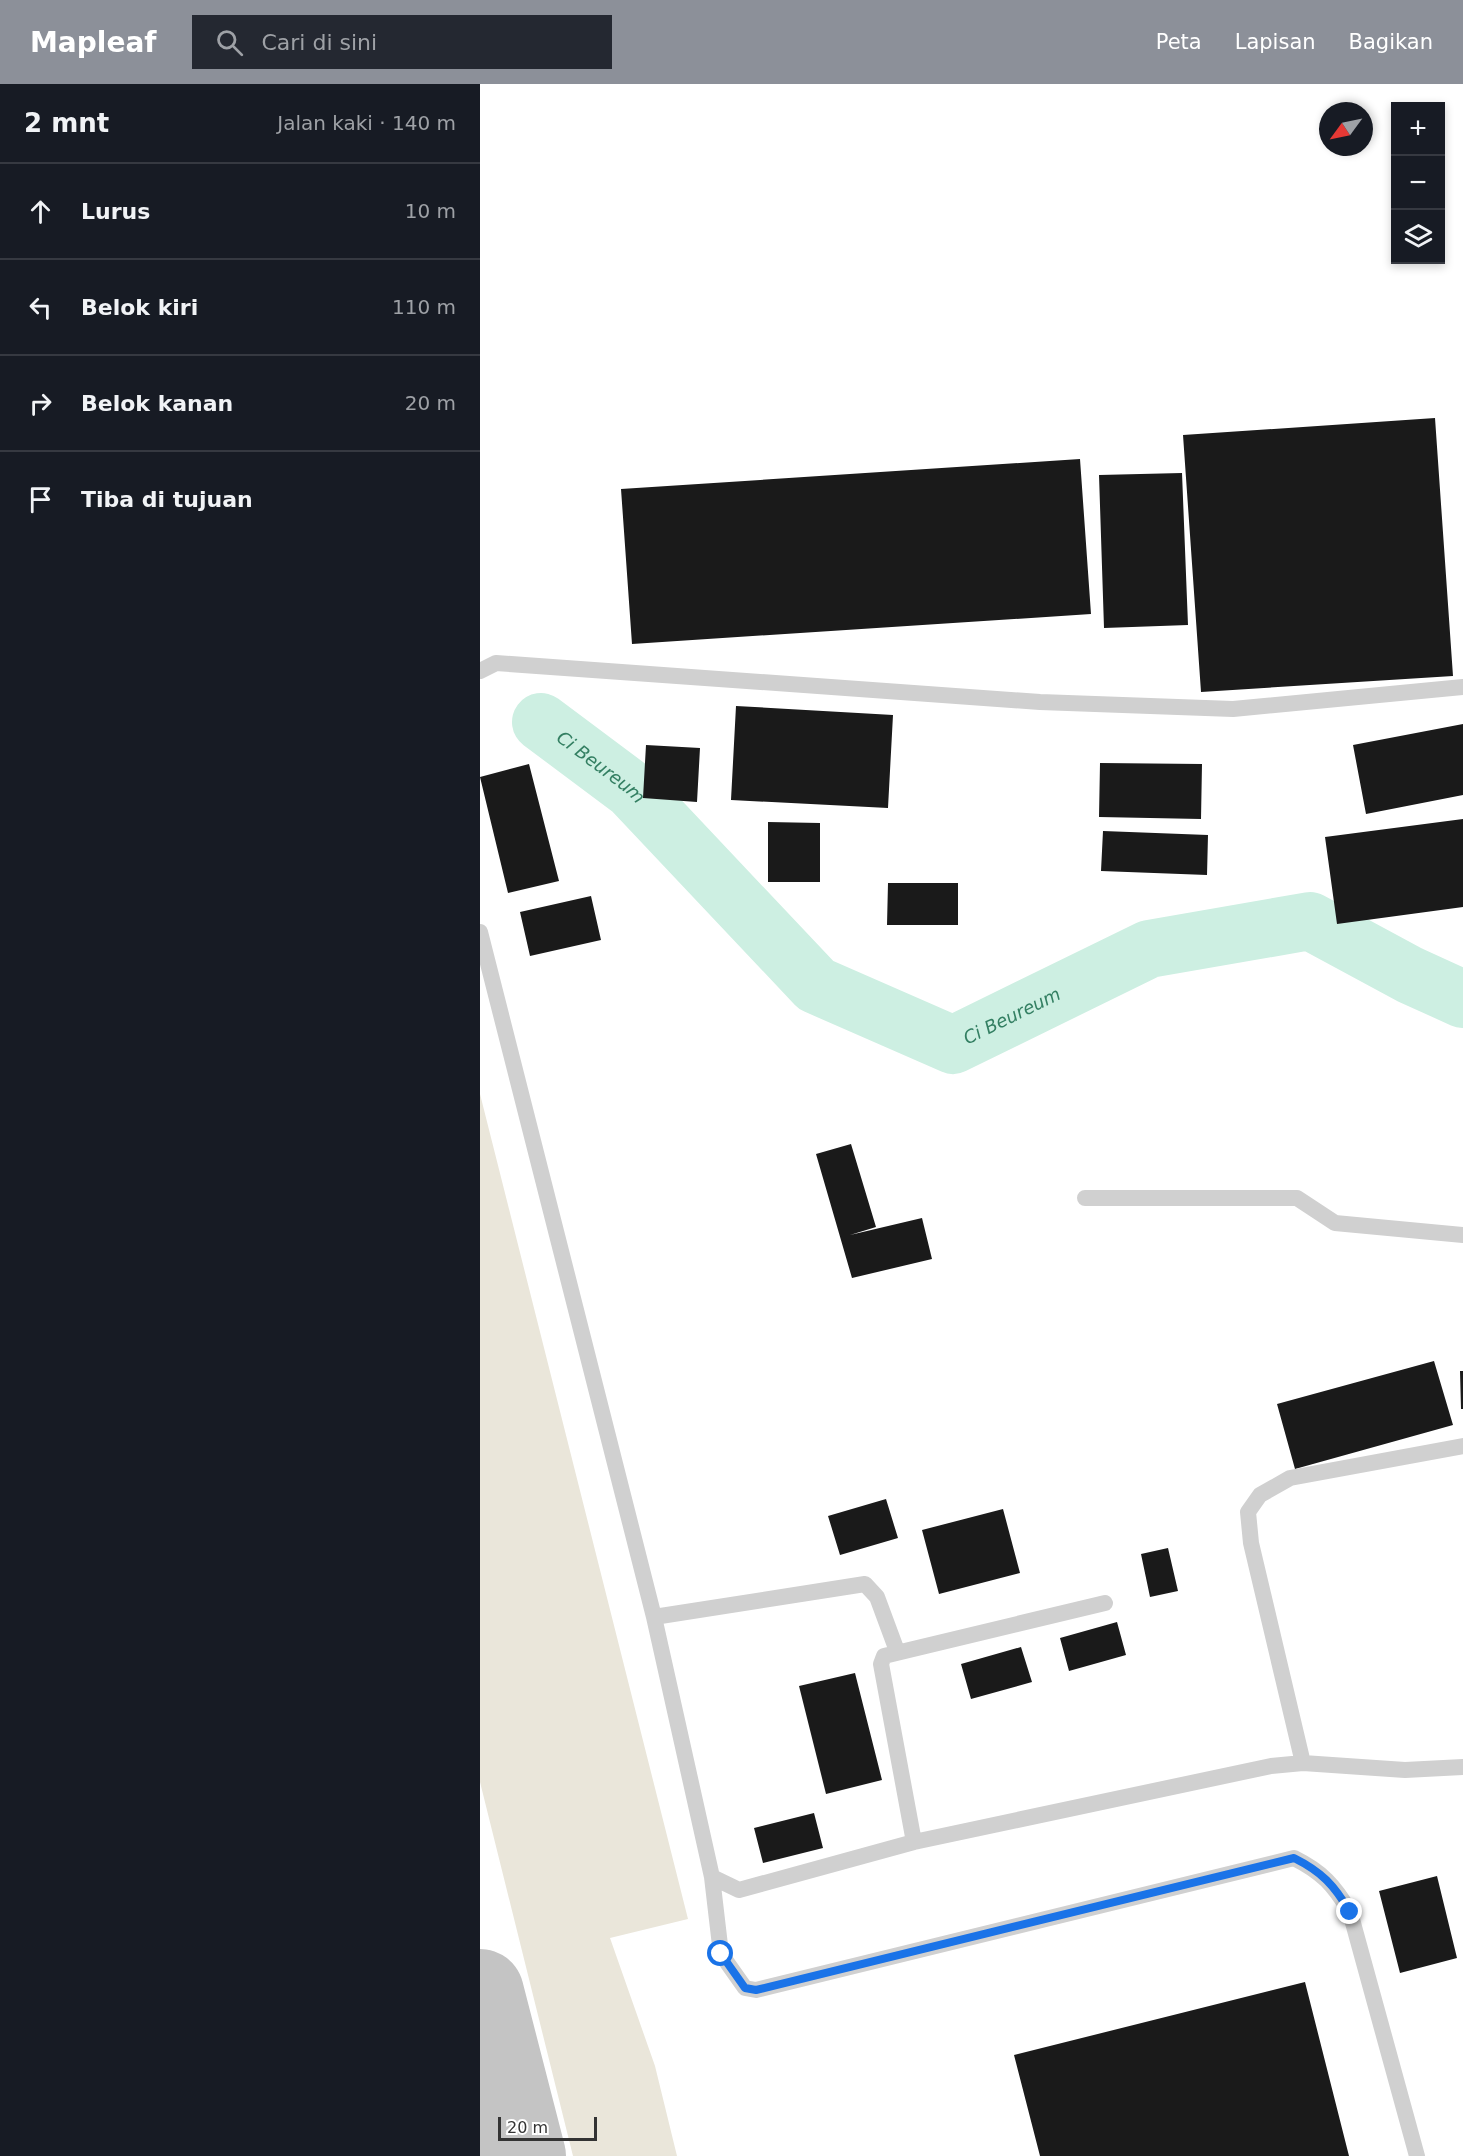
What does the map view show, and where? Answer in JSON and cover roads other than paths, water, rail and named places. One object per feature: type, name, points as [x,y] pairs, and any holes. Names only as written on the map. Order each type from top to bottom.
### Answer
[{"type":"lane","points":[[480,671],[496,663],[1040,702],[1233,709],[1463,687]]},
{"type":"lane","points":[[480,932],[654,1617],[712,1877],[721,1954],[745,1988],[756,1990],[1294,1858],[1317,1870],[1338,1891],[1350,1912],[1416,2156]]},
{"type":"lane","points":[[1085,1198],[1297,1198],[1335,1223],[1463,1235]]},
{"type":"lane","points":[[1302,1763],[1251,1543],[1248,1512],[1260,1495],[1290,1478],[1463,1446]]},
{"type":"lane","points":[[654,1617],[865,1584],[877,1597],[897,1651]]},
{"type":"lane","points":[[914,1842],[881,1664],[884,1656],[897,1651],[1105,1604]]},
{"type":"lane","points":[[712,1877],[739,1890],[914,1842],[1272,1766],[1302,1763],[1405,1770],[1463,1767]]},
{"type":"waterway","name":"Ci Beureum","points":[[541,722],[632,790],[816,985],[953,1045],[1149,949],[1310,921],[1410,975],[1463,999]]}]
